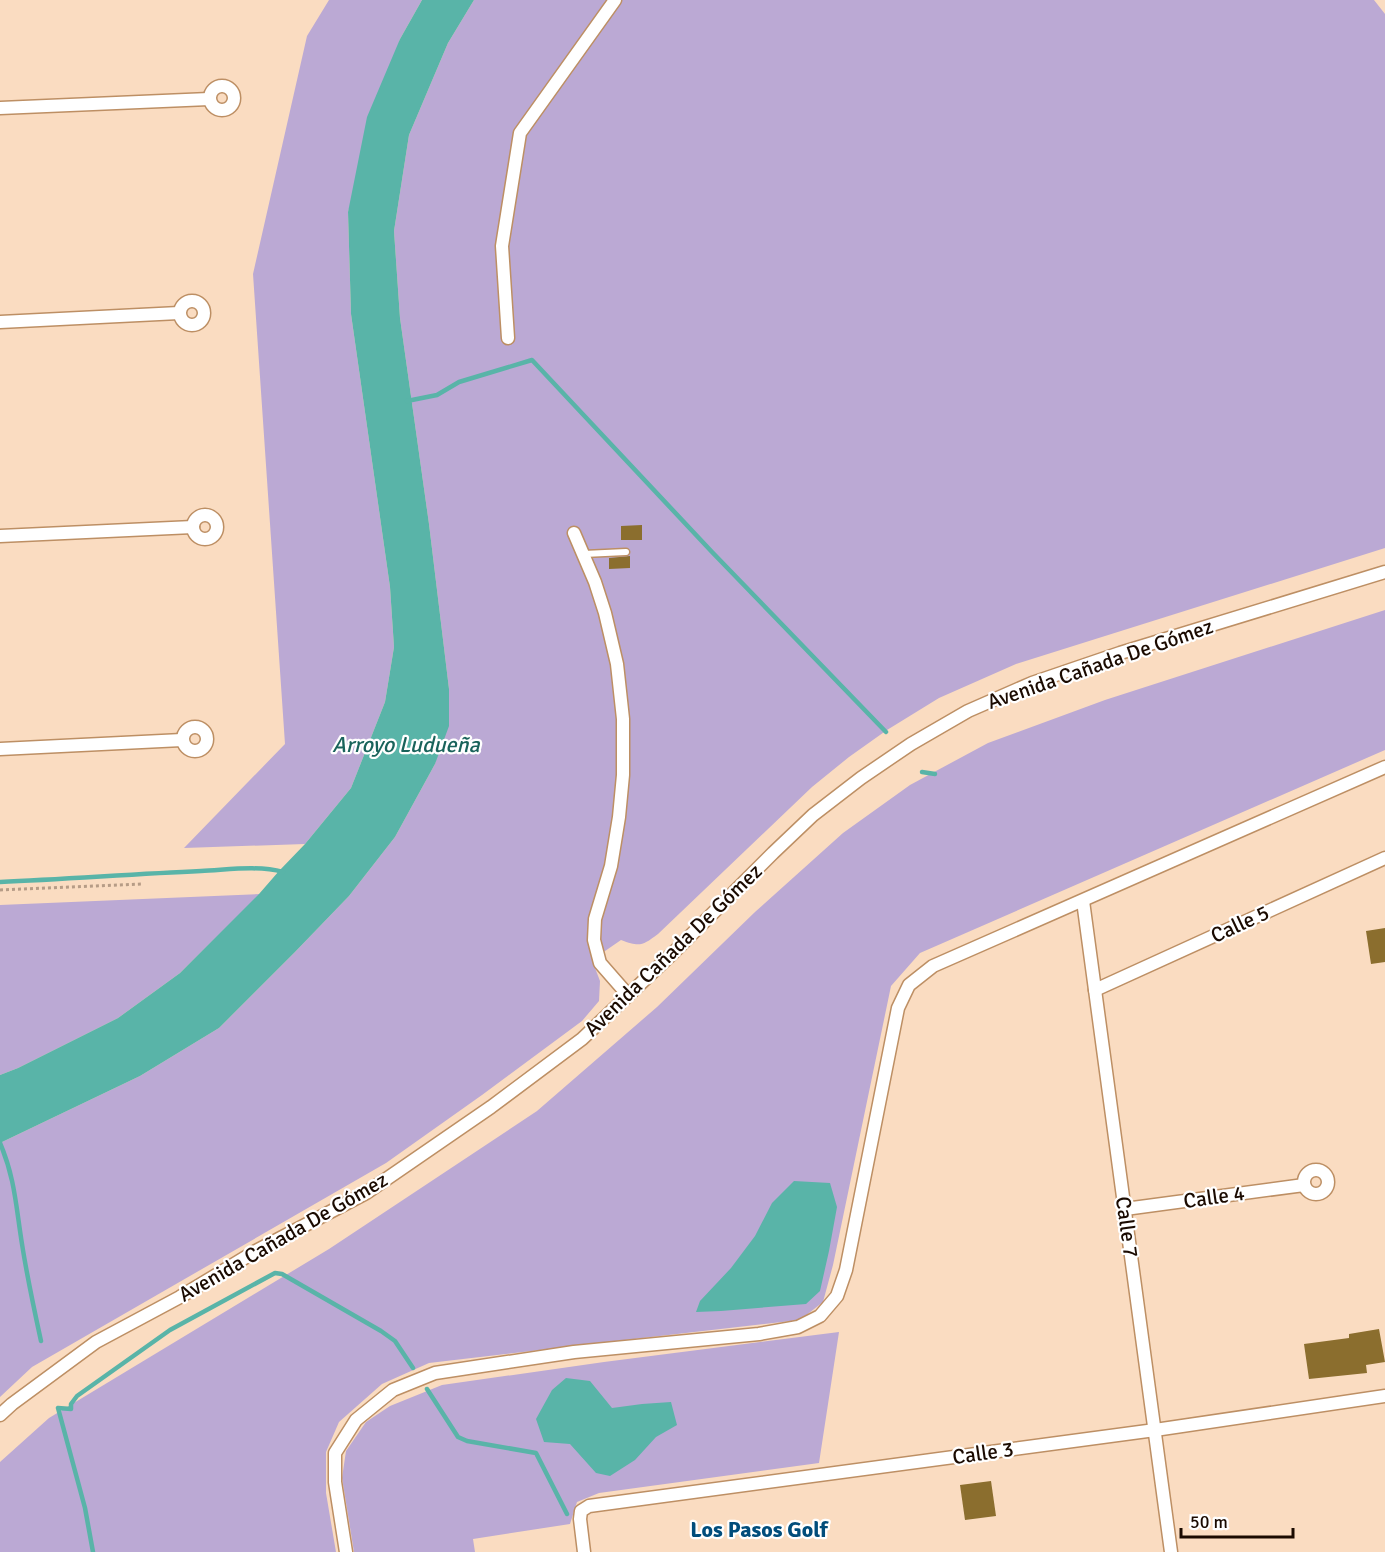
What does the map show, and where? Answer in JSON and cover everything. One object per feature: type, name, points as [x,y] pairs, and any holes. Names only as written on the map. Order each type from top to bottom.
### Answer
[{"type":"street","points":[[508,338],[502,246],[520,133],[615,0]]},
{"type":"street","points":[[0,108],[209,99]]},
{"type":"street","points":[[0,322],[179,314]]},
{"type":"street","points":[[0,536],[193,527]]},
{"type":"street","points":[[574,532],[595,582],[617,664],[623,719],[623,776],[611,866],[595,920],[594,940],[600,963],[628,995]]},
{"type":"street","name":"Avenida Cañada De Gómez","points":[[0,1415],[96,1342],[180,1297],[256,1251],[366,1192],[491,1107],[582,1039],[813,815],[861,778],[911,744],[968,711],[1032,683],[1120,653],[1385,572]]},
{"type":"street","points":[[0,748],[182,740]]},
{"type":"street","points":[[346,1552],[334,1482],[335,1453],[356,1420],[393,1390],[435,1373],[574,1352],[759,1334],[798,1327],[820,1316],[837,1296],[846,1270],[898,1008],[909,985],[933,966],[1385,767]]},
{"type":"street","name":"Calle 5","points":[[1095,990],[1385,858]]},
{"type":"street","name":"Calle 7","points":[[1083,901],[1171,1552]]},
{"type":"street","name":"Calle 4","points":[[1125,1209],[1304,1185]]},
{"type":"street","name":"Calle 3","points":[[584,1552],[581,1511],[589,1506],[604,1503],[1155,1430],[1385,1396]]},
{"type":"lane","points":[[583,554],[626,552]]},
{"type":"path","points":[[0,890],[141,884]]},
{"type":"shaded area","points":[[329,0],[422,0],[400,39],[348,212],[351,314],[390,587],[394,647],[385,702],[351,788],[305,844],[184,848],[285,744],[253,274],[307,36]]},
{"type":"shaded area","points":[[474,0],[1374,0],[1385,14],[1385,548],[1016,664],[939,698],[887,730],[812,787],[658,934],[641,944],[621,940],[592,960],[600,981],[599,1001],[582,1021],[386,1163],[32,1367],[0,1397],[0,1143],[140,1076],[219,1028],[349,896],[395,837],[435,764],[449,689],[400,318],[394,231],[409,135],[448,43]]},
{"type":"shaded area","points":[[1385,610],[1385,750],[920,953],[891,986],[833,1265],[823,1302],[800,1320],[429,1363],[382,1384],[339,1422],[326,1452],[326,1493],[336,1552],[0,1552],[0,1462],[49,1418],[329,1249],[537,1111],[657,1007],[755,912],[843,833],[910,785],[988,743],[1105,700]]},
{"type":"shaded area","points":[[260,894],[180,973],[118,1018],[0,1075],[0,905]]},
{"type":"shaded area","points":[[839,1332],[819,1463],[599,1493],[577,1502],[570,1524],[473,1539],[475,1552],[354,1552],[342,1478],[346,1451],[366,1422],[390,1406],[442,1385]]},
{"type":"water","name":"Arroyo Ludueña","points":[[422,0],[474,0],[448,43],[409,135],[394,231],[400,318],[449,689],[449,726],[435,764],[395,837],[349,896],[219,1028],[140,1076],[0,1143],[0,1075],[118,1018],[180,973],[259,894],[305,844],[351,788],[385,702],[394,647],[390,587],[351,314],[348,212],[367,117],[400,39]]},
{"type":"water","points":[[794,1181],[830,1183],[837,1207],[820,1291],[806,1304],[696,1312],[700,1301],[731,1268],[755,1236],[772,1203]]},
{"type":"water","points":[[566,1378],[590,1381],[612,1408],[671,1402],[677,1425],[656,1437],[635,1460],[610,1476],[596,1473],[570,1444],[544,1442],[536,1419],[552,1390]]},
{"type":"building","points":[[642,525],[642,540],[621,540],[621,526]]},
{"type":"building","points":[[630,556],[630,568],[609,569],[609,558]]},
{"type":"building","points":[[1385,928],[1385,962],[1371,964],[1366,931]]},
{"type":"building","points":[[1379,1329],[1385,1362],[1366,1365],[1367,1373],[1309,1379],[1304,1344],[1349,1338],[1349,1334]]},
{"type":"building","points":[[991,1481],[996,1516],[965,1520],[960,1485]]},
{"type":"waterway","points":[[407,401],[437,395],[459,382],[532,360],[712,552],[886,732]]},
{"type":"waterway","points":[[922,772],[935,774]]},
{"type":"waterway","points":[[0,882],[242,868],[283,872]]},
{"type":"waterway","points":[[0,1143],[12,1181],[41,1341]]},
{"type":"waterway","points":[[93,1552],[85,1508],[58,1408],[71,1409],[71,1404],[77,1396],[170,1330],[275,1273],[282,1274],[395,1341],[413,1368]]},
{"type":"waterway","points":[[427,1389],[458,1437],[467,1441],[536,1453],[567,1514]]},
{"type":"district","name":"Los Pasos Golf","points":[[759,1529]]}]
